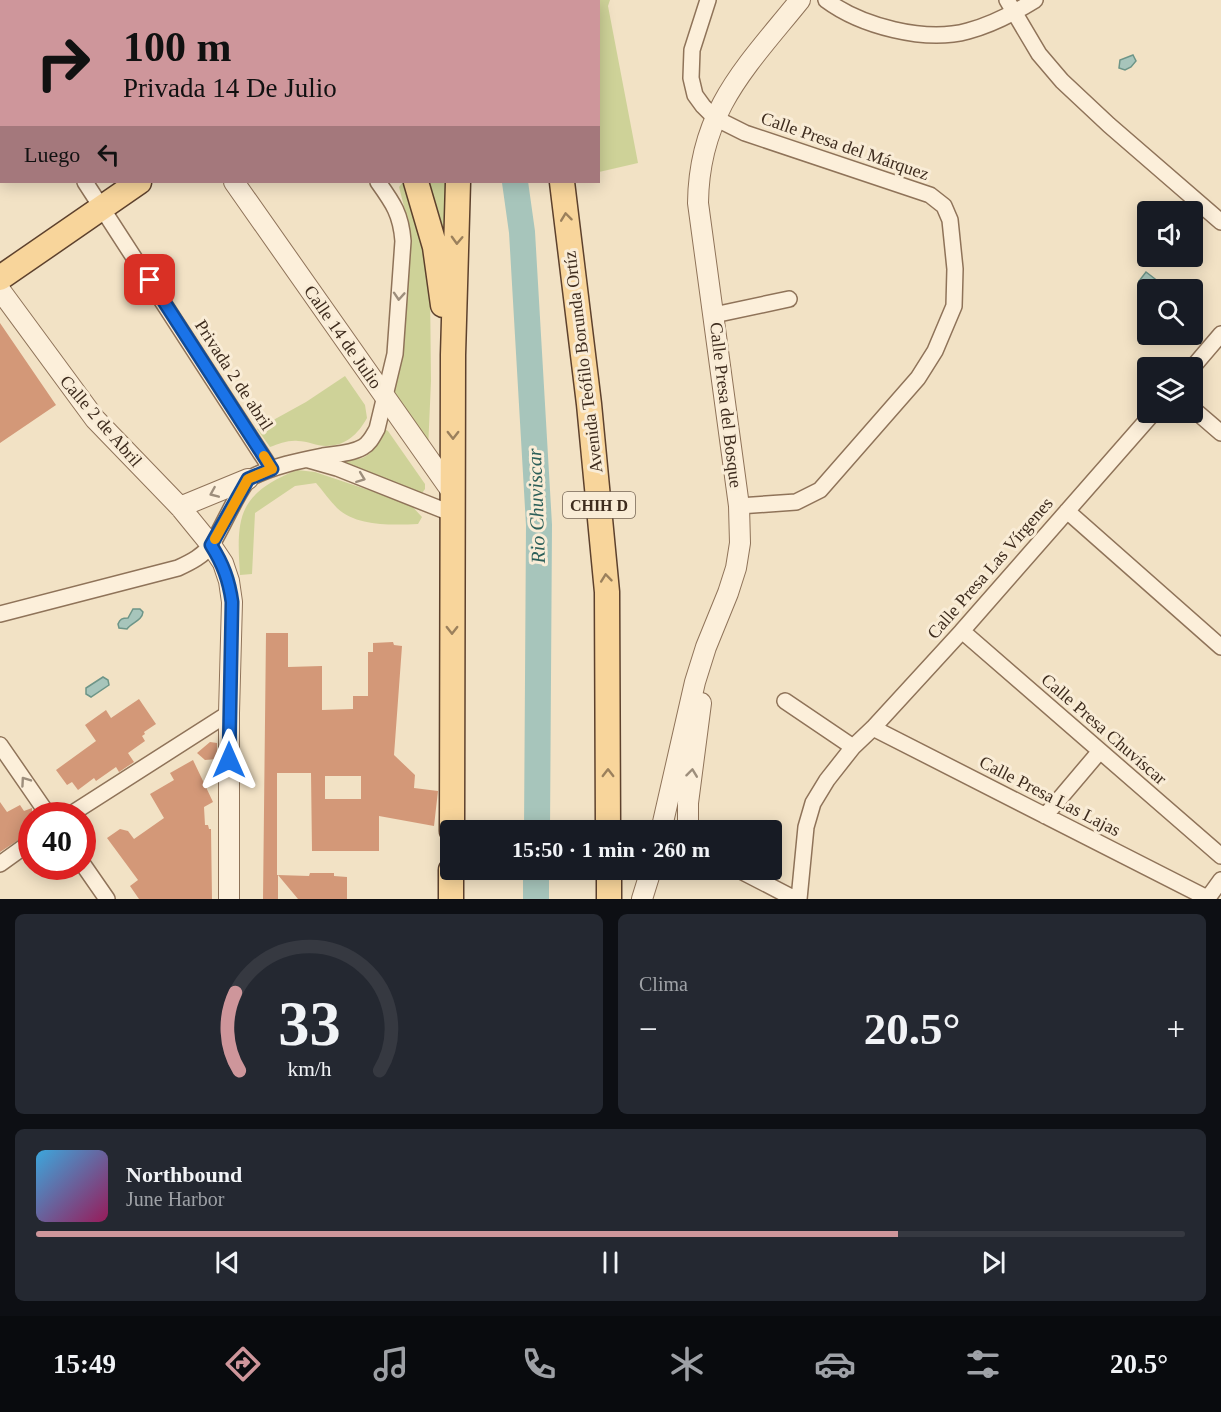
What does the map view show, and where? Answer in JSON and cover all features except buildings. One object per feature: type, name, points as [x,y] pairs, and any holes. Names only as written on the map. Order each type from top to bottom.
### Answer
[{"type":"main road","points":[[0,278],[138,183]]},
{"type":"main road","points":[[416,183],[435,247],[453,356]]},
{"type":"main road","points":[[452,820],[453,356],[458,183]]},
{"type":"main road","name":"Avenida Teófilo Borunda Ortíz","points":[[562,183],[589,404],[607,592],[608,820]]},
{"type":"main road","points":[[451,899],[452,880]]},
{"type":"main road","points":[[609,880],[609,899]]},
{"type":"street","points":[[708,0],[692,50],[691,78],[695,95],[715,118]]},
{"type":"street","name":"Calle Presa del Bosque","points":[[663,820],[687,714],[706,647],[736,568],[740,543],[739,506],[698,203],[702,157],[707,136],[729,91],[800,0]]},
{"type":"street","points":[[826,0],[863,21],[896,31],[940,35],[967,32],[1011,7],[1035,0]]},
{"type":"street","points":[[1011,7],[1039,54],[1062,81],[1221,222]]},
{"type":"street","name":"Calle Presa del Márquez","points":[[715,118],[745,133],[930,195],[944,206],[950,220],[954,269],[954,306],[935,351],[918,378],[837,472],[820,490],[796,502],[739,506]]},
{"type":"street","name":"Privada 2 de abril","points":[[86,183],[272,469]]},
{"type":"street","name":"Calle 14 de Julio","points":[[235,183],[384,397],[453,503]]},
{"type":"street","points":[[180,507],[272,469],[306,459],[346,452],[363,447],[371,440],[377,429],[395,354],[403,241],[402,223],[396,206],[379,183]]},
{"type":"street","name":"Calle 2 de Abril","points":[[0,290],[94,419],[180,507],[211,545],[223,563],[230,581],[232,602],[229,713],[229,899]]},
{"type":"street","points":[[714,315],[789,299]]},
{"type":"street","points":[[1201,357],[1221,334]]},
{"type":"street","points":[[1203,418],[1221,434]]},
{"type":"street","name":"Calle Presa Las Vírgenes","points":[[797,899],[806,827],[813,803],[827,780],[853,747],[962,631],[1144,423]]},
{"type":"street","points":[[306,459],[453,503]]},
{"type":"street","points":[[0,614],[178,568],[202,554],[211,545],[248,479]]},
{"type":"street","points":[[1067,511],[1221,647]]},
{"type":"street","name":"Calle Presa Chuvíscar","points":[[962,631],[1221,856]]},
{"type":"street","points":[[688,820],[706,647]]},
{"type":"street","points":[[785,701],[853,747]]},
{"type":"street","points":[[90,802],[229,713]]},
{"type":"street","name":"Calle Presa Las Lajas","points":[[873,728],[1209,899]]},
{"type":"street","points":[[0,745],[39,802]]},
{"type":"street","points":[[1045,816],[1100,750]]},
{"type":"street","points":[[0,864],[18,851]]},
{"type":"street","points":[[94,880],[107,899]]},
{"type":"street","points":[[642,899],[648,880]]},
{"type":"street","points":[[759,880],[797,899]]},
{"type":"street","points":[[1209,899],[1221,880]]},
{"type":"green space","points":[[600,0],[610,0],[608,6],[638,163],[600,172]]},
{"type":"green space","points":[[403,183],[417,222],[426,257],[430,286],[431,381],[428,450],[393,398],[393,380],[401,361],[409,226],[399,187]]},
{"type":"green space","points":[[424,183],[447,183],[446,254]]},
{"type":"green space","points":[[345,376],[365,405],[367,418],[351,438],[333,445],[323,446],[294,441],[270,447],[257,429],[306,402]]},
{"type":"green space","points":[[383,428],[388,431],[425,484],[422,493],[341,464],[347,460],[359,459],[368,455],[378,442]]},
{"type":"green space","points":[[297,470],[315,472],[410,504],[422,517],[418,524],[365,522],[337,508],[316,483],[295,486],[255,513],[252,574],[240,575],[239,537],[245,509],[252,498],[263,488]]},
{"type":"water","points":[[1133,55],[1136,61],[1131,67],[1125,70],[1119,68],[1120,60]]},
{"type":"water","points":[[1146,272],[1155,279],[1141,279]]},
{"type":"water","points":[[133,609],[140,609],[143,612],[141,617],[127,629],[119,628],[120,621],[128,618]]},
{"type":"water","points":[[103,677],[108,680],[109,685],[91,697],[86,694],[86,688]]},
{"type":"waterway","name":"Rio Chuviscar","points":[[515,183],[522,232],[539,525],[537,820]]},
{"type":"waterway","name":"Rio Chuviscar","points":[[536,880],[536,899]]},
{"type":"slow traffic","points":[[215,539],[248,479],[272,469],[264,456]]},
{"type":"route","points":[[150,280],[272,469],[248,479],[211,545],[223,563],[230,581],[232,602],[229,760]]}]
